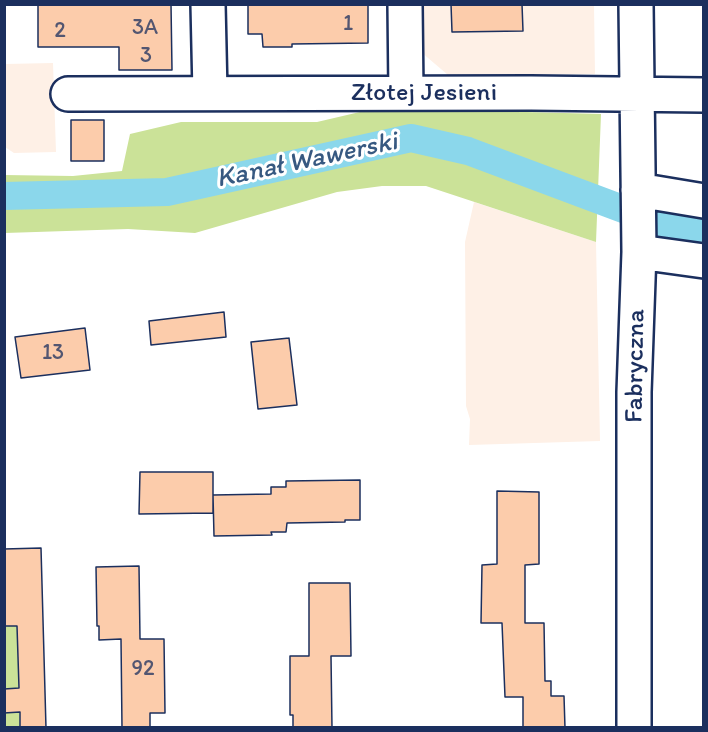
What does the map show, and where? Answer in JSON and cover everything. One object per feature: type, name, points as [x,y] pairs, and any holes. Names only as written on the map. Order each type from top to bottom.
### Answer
[{"type":"street","points":[[208,4],[210,93]]},
{"type":"street","points":[[405,4],[406,93]]},
{"type":"street","name":"Fabryczna","points":[[634,728],[634,393],[639,252],[636,4]]},
{"type":"street","name":"Złotej Jesieni","points":[[68,94],[704,95]]},
{"type":"street","points":[[638,190],[704,201]]},
{"type":"street","points":[[639,252],[704,261]]},
{"type":"shaded area","points":[[421,5],[594,5],[595,74],[448,75],[421,52]]},
{"type":"shaded area","points":[[53,63],[56,152],[14,153],[5,147],[5,64]]},
{"type":"shaded area","points":[[474,202],[596,242],[600,441],[469,445],[470,419],[466,406],[465,242]]},
{"type":"green space","points":[[377,108],[601,114],[596,242],[426,186],[382,186],[337,192],[195,233],[128,229],[5,233],[4,175],[73,176],[122,171],[130,134],[181,122],[317,122]]},
{"type":"green space","points":[[664,178],[703,190],[703,249],[661,243]]},
{"type":"green space","points":[[17,625],[20,727],[5,727],[4,626]]},
{"type":"building","points":[[38,4],[171,4],[172,70],[119,70],[119,47],[38,47]]},
{"type":"building","points":[[248,4],[368,4],[368,43],[292,44],[292,47],[263,47],[262,34],[248,34]]},
{"type":"building","points":[[451,4],[522,4],[523,31],[452,32]]},
{"type":"building","points":[[71,120],[104,120],[104,161],[71,161]]},
{"type":"building","points":[[224,312],[226,337],[151,345],[149,321]]},
{"type":"building","points":[[85,328],[90,370],[21,378],[15,337]]},
{"type":"building","points":[[289,338],[297,405],[258,409],[251,342]]},
{"type":"building","points":[[140,472],[213,472],[213,513],[139,514]]},
{"type":"building","points":[[360,480],[360,520],[287,523],[286,532],[271,532],[272,535],[214,536],[213,495],[271,494],[271,487],[286,487],[286,481]]},
{"type":"building","points":[[497,491],[539,492],[539,564],[525,565],[525,623],[544,623],[545,681],[551,681],[551,696],[564,696],[565,728],[523,728],[523,697],[505,697],[502,623],[481,623],[482,565],[497,564]]},
{"type":"building","points":[[41,548],[46,728],[20,728],[20,712],[4,713],[4,689],[19,688],[17,626],[4,626],[4,549]]},
{"type":"building","points":[[139,566],[140,639],[164,639],[165,713],[150,713],[150,728],[122,728],[121,639],[99,640],[96,567]]},
{"type":"building","points":[[309,583],[350,583],[351,656],[331,656],[332,728],[293,728],[293,715],[290,715],[290,656],[309,656]]},
{"type":"waterway","name":"Kanał Wawerski","points":[[4,196],[167,192],[411,138],[468,151],[663,224],[704,230]]}]
